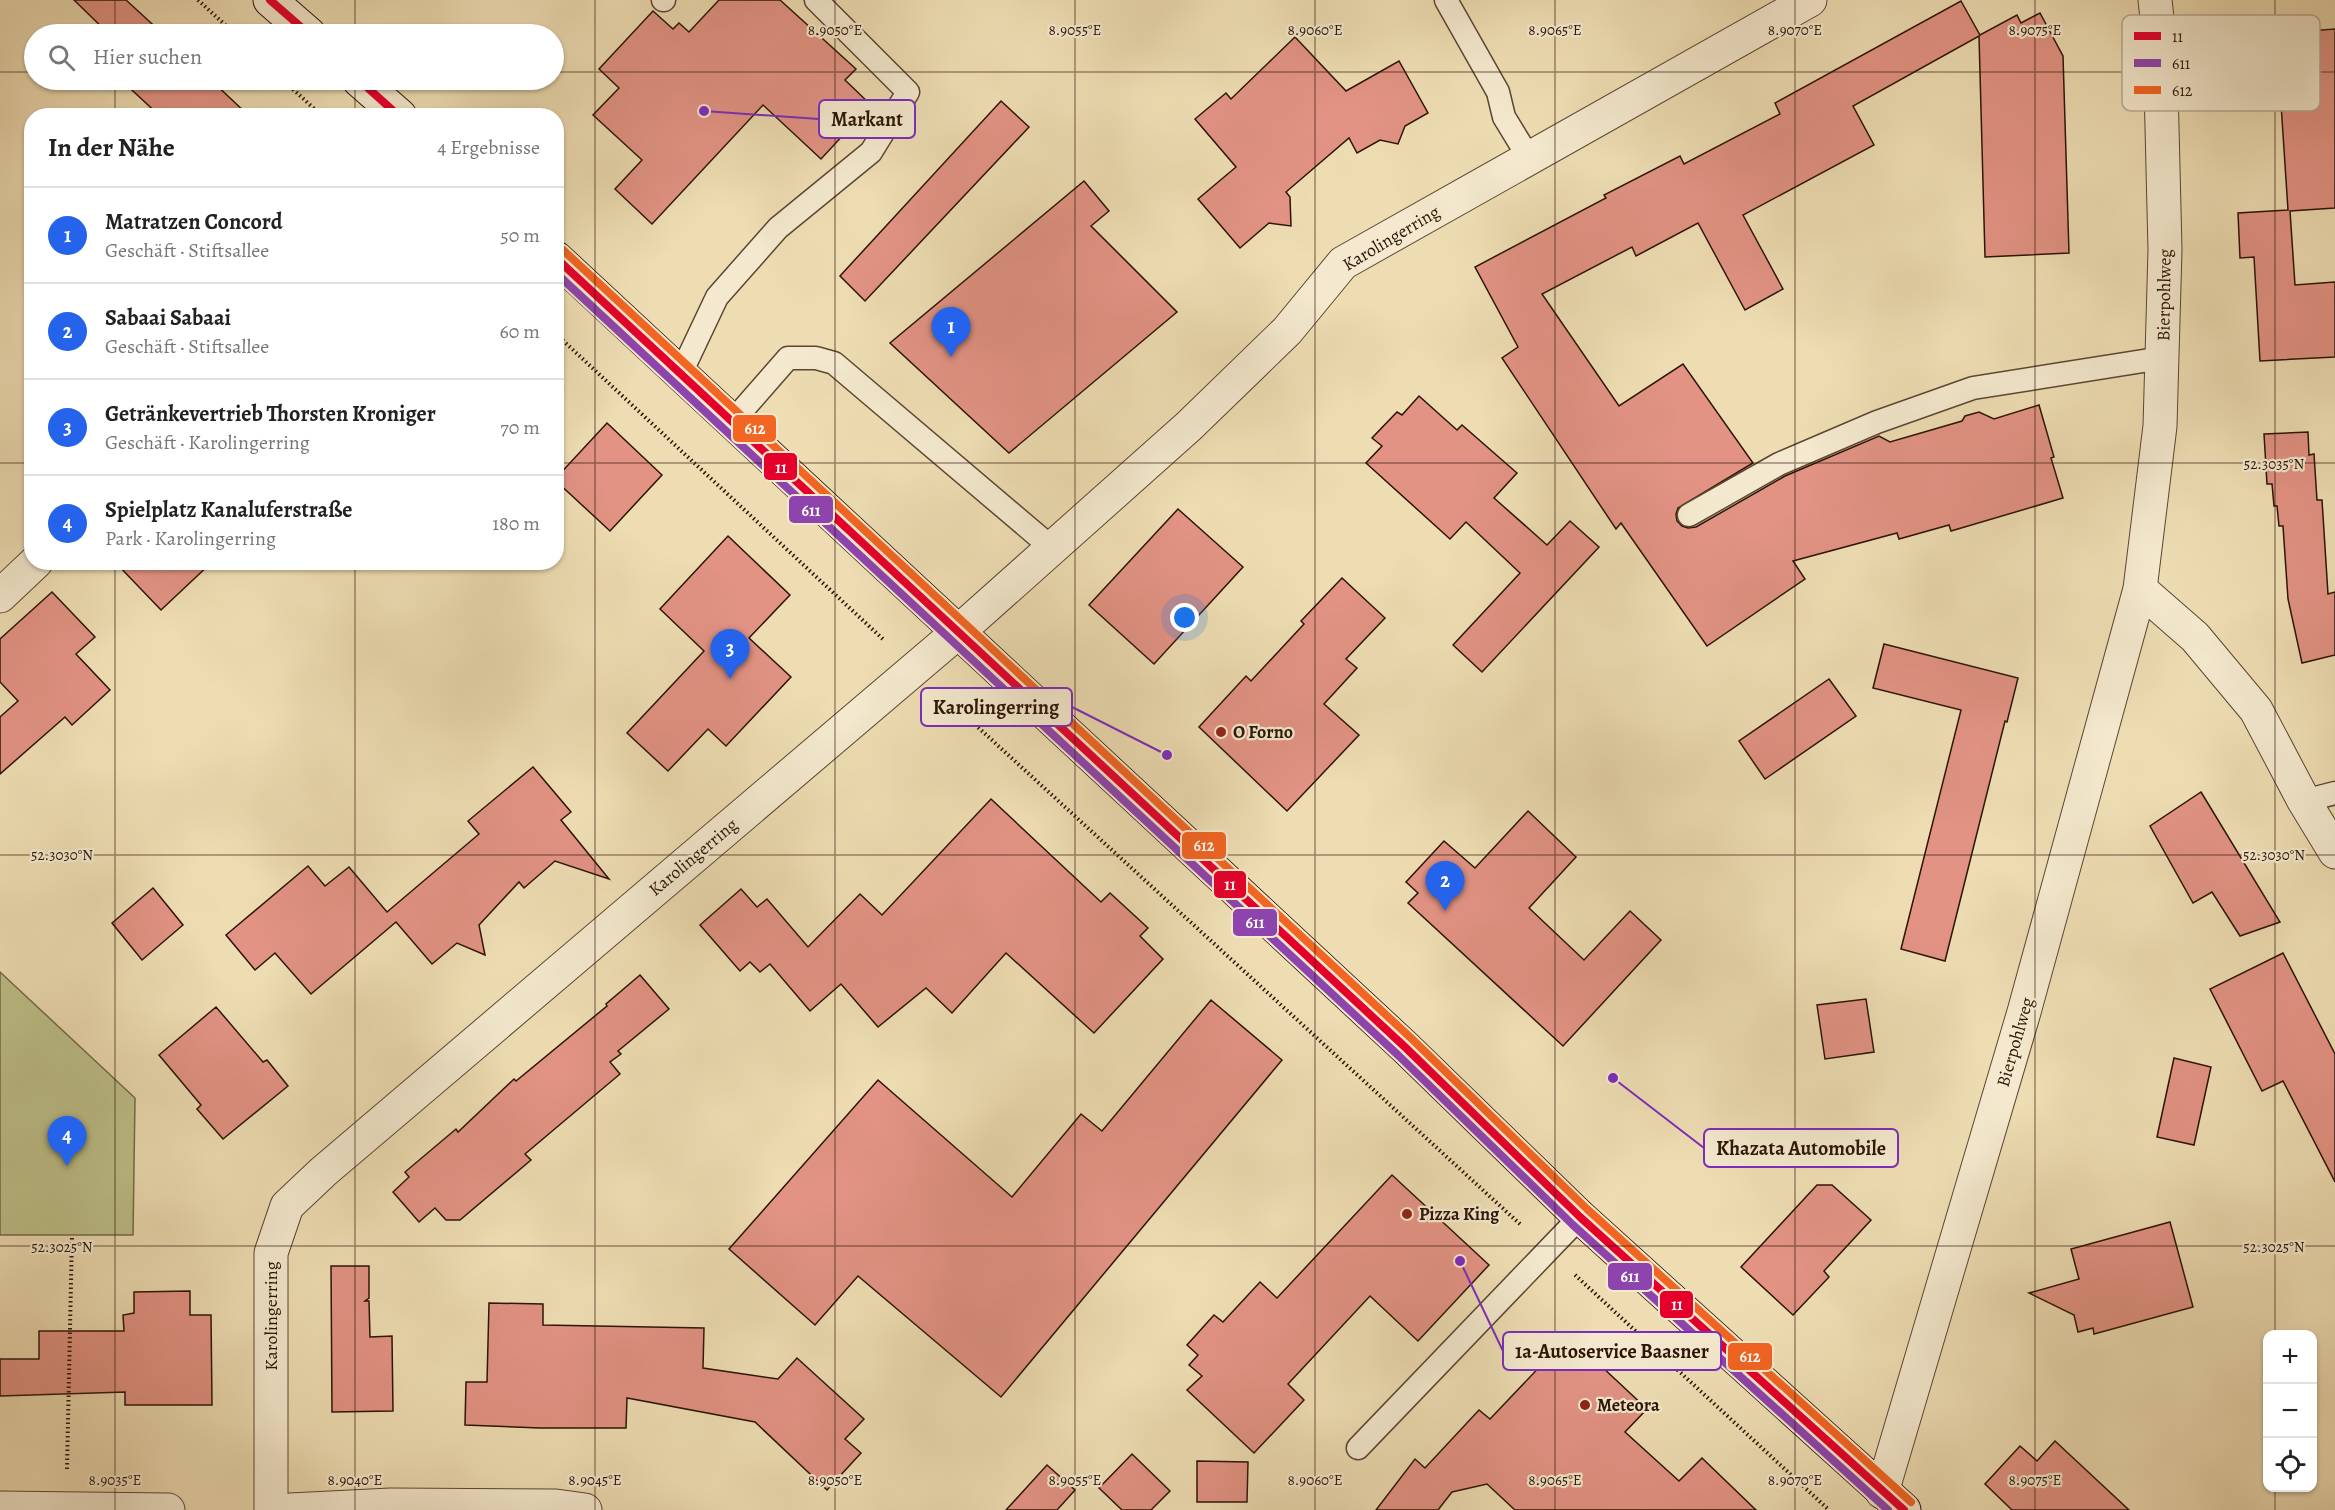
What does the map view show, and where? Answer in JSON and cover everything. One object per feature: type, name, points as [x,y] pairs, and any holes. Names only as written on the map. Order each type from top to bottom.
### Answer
[{"type":"street","points":[[270,0],[298,24]]},
{"type":"street","name":"Karolingerring","points":[[271,1510],[271,1253],[286,1206],[322,1172],[958,632],[1189,426],[1287,331],[1343,263],[1810,0]]},
{"type":"street","name":"Bierpohlweg","points":[[2155,0],[2157,15]]},
{"type":"street","points":[[370,90],[391,108]]},
{"type":"street","name":"Bierpohlweg","points":[[1893,1501],[2139,589],[2160,426],[2165,250],[2162,111]]},
{"type":"street","points":[[564,265],[1406,1048],[1580,1217],[1893,1501]]},
{"type":"street","points":[[0,596],[28,570]]},
{"type":"street","points":[[2139,589],[2195,637],[2256,710],[2304,801],[2335,852]]},
{"type":"street","points":[[291,1510],[391,1505],[556,1506],[585,1510]]},
{"type":"street","points":[[0,1508],[168,1510]]},
{"type":"lane","points":[[681,373],[717,297],[778,228],[871,152],[908,92],[816,0]]},
{"type":"lane","points":[[1446,0],[1498,92],[1504,117],[1529,158]]},
{"type":"lane","points":[[732,422],[788,358],[816,358],[834,363],[1052,548]]},
{"type":"lane","points":[[1689,515],[1779,464],[1877,422],[1973,388],[2162,358]]},
{"type":"lane","points":[[2304,801],[2335,793]]},
{"type":"lane","points":[[1358,1448],[1580,1217]]},
{"type":"path","points":[[198,0],[224,24]]},
{"type":"path","points":[[294,90],[313,108]]},
{"type":"path","points":[[564,341],[1829,1510]]},
{"type":"path","points":[[66,1509],[72,1235]]},
{"type":"green space","points":[[0,972],[135,1098],[133,1235],[0,1235]]},
{"type":"building","points":[[74,0],[126,0],[152,24],[99,24]]},
{"type":"building","points":[[719,0],[780,0],[856,69],[845,80],[871,105],[821,159],[763,105],[652,224],[615,189],[642,160],[593,115],[619,88],[599,69],[653,11],[673,29],[679,23],[689,32]]},
{"type":"building","points":[[1961,1],[1980,35],[2017,15],[2021,23],[2040,13],[2063,56],[2069,253],[1985,257],[1979,36],[1853,106],[1874,145],[1743,215],[1783,289],[1745,310],[1698,223],[1636,256],[1632,247],[1542,294],[1619,406],[1683,364],[1753,463],[1678,508],[1677,521],[1688,528],[1696,527],[1785,476],[1879,436],[1890,442],[1962,421],[1965,416],[1979,412],[1994,419],[2039,405],[2063,498],[1951,531],[1949,525],[1899,539],[1897,533],[1793,561],[1805,579],[1707,646],[1621,523],[1616,529],[1502,358],[1518,347],[1475,267],[1606,198],[1604,195],[1680,156],[1684,164],[1780,114],[1775,103]]},
{"type":"building","points":[[2335,29],[2335,208],[2290,211],[2295,285],[2335,282],[2335,357],[2260,361],[2254,257],[2240,258],[2238,213],[2288,210],[2281,111],[2320,111],[2320,30]]},
{"type":"building","points":[[1295,37],[1346,91],[1399,61],[1428,113],[1405,126],[1398,144],[1380,140],[1357,153],[1349,138],[1286,192],[1290,197],[1291,226],[1269,223],[1240,248],[1198,199],[1236,167],[1195,119],[1226,93],[1231,99]]},
{"type":"building","points":[[132,90],[222,90],[241,108],[151,108]]},
{"type":"building","points":[[1001,101],[1029,127],[865,301],[840,276]]},
{"type":"building","points":[[1084,181],[1109,211],[1091,226],[1177,312],[1009,453],[890,343]]},
{"type":"building","points":[[1419,396],[1457,430],[1462,425],[1517,473],[1494,498],[1547,545],[1570,521],[1599,547],[1482,672],[1453,645],[1520,573],[1466,522],[1450,539],[1366,463],[1382,446],[1372,438],[1397,412],[1402,415]]},
{"type":"building","points":[[607,423],[662,475],[610,531],[564,488],[564,469]]},
{"type":"building","points":[[2308,432],[2309,455],[2314,454],[2317,500],[2322,500],[2328,594],[2335,592],[2335,655],[2302,663],[2288,599],[2283,526],[2279,526],[2272,484],[2267,484],[2264,434]]},
{"type":"building","points":[[1178,509],[1243,567],[1154,664],[1089,605]]},
{"type":"building","points":[[728,536],[790,595],[749,638],[791,677],[726,746],[708,729],[668,771],[627,733],[704,651],[660,609]]},
{"type":"building","points":[[123,570],[204,570],[161,610]]},
{"type":"building","points":[[1342,578],[1385,618],[1346,659],[1357,668],[1324,704],[1359,735],[1287,811],[1199,727],[1246,676],[1251,681],[1304,624],[1301,621]]},
{"type":"building","points":[[52,592],[95,637],[76,654],[110,690],[72,725],[65,717],[0,774],[0,717],[18,701],[0,682],[0,639]]},
{"type":"building","points":[[1884,644],[2018,678],[2007,722],[2005,721],[1945,961],[1901,949],[1961,710],[1873,688]]},
{"type":"building","points":[[1829,679],[1856,716],[1765,779],[1739,741]]},
{"type":"building","points":[[533,767],[571,812],[561,820],[609,879],[555,861],[524,888],[519,882],[479,925],[485,955],[457,943],[432,964],[396,922],[311,994],[275,953],[255,970],[226,935],[308,866],[325,886],[349,867],[387,912],[479,834],[468,821]]},
{"type":"building","points":[[2201,792],[2280,922],[2240,936],[2212,892],[2193,903],[2150,826]]},
{"type":"building","points":[[991,799],[1101,902],[1110,893],[1148,928],[1140,936],[1163,959],[1094,1033],[1006,953],[952,1013],[926,988],[878,1027],[841,984],[810,1011],[770,964],[760,972],[750,962],[740,971],[700,925],[741,889],[757,907],[767,899],[808,947],[860,894],[882,915]]},
{"type":"building","points":[[1528,811],[1576,857],[1529,908],[1584,960],[1630,911],[1661,940],[1563,1046],[1408,903],[1418,893],[1406,882],[1444,841],[1475,868]]},
{"type":"building","points":[[153,888],[183,925],[142,960],[112,923]]},
{"type":"building","points":[[2283,953],[2335,1054],[2335,1182],[2283,1081],[2262,1091],[2210,989]]},
{"type":"building","points":[[640,975],[669,1009],[618,1051],[621,1054],[610,1062],[620,1074],[525,1154],[531,1160],[460,1220],[446,1220],[435,1208],[419,1222],[393,1192],[409,1177],[405,1172],[456,1129],[458,1132],[514,1079],[516,1081],[607,1006],[606,1004]]},
{"type":"building","points":[[1866,999],[1874,1052],[1825,1059],[1817,1005]]},
{"type":"building","points":[[1211,1000],[1282,1060],[1001,1397],[858,1276],[815,1325],[729,1249],[878,1080],[1012,1197],[1081,1114],[1102,1131]]},
{"type":"building","points":[[216,1007],[263,1062],[267,1060],[288,1086],[223,1139],[197,1109],[201,1105],[159,1055]]},
{"type":"building","points":[[2174,1058],[2211,1067],[2194,1145],[2157,1137]]},
{"type":"building","points":[[1392,1175],[1489,1265],[1418,1341],[1370,1296],[1288,1384],[1304,1400],[1254,1453],[1187,1390],[1202,1376],[1189,1365],[1198,1355],[1187,1345],[1214,1315],[1223,1322],[1260,1282],[1277,1298]]},
{"type":"building","points":[[1817,1185],[1832,1185],[1871,1220],[1824,1271],[1829,1277],[1793,1315],[1741,1267]]},
{"type":"building","points":[[2170,1222],[2193,1307],[2094,1334],[2093,1328],[2078,1332],[2074,1315],[2029,1293],[2079,1279],[2071,1249]]},
{"type":"building","points":[[331,1266],[369,1266],[369,1298],[365,1301],[369,1301],[370,1337],[392,1336],[393,1411],[332,1412]]},
{"type":"building","points":[[190,1291],[190,1315],[211,1315],[212,1405],[125,1405],[125,1392],[0,1396],[0,1359],[39,1359],[39,1331],[124,1331],[123,1315],[134,1313],[134,1292]]},
{"type":"building","points":[[489,1303],[543,1304],[543,1325],[704,1328],[703,1368],[778,1379],[797,1358],[864,1419],[845,1439],[861,1453],[827,1490],[755,1422],[627,1398],[626,1428],[465,1425],[466,1382],[487,1382]]},
{"type":"building","points":[[1569,1336],[1647,1409],[1625,1432],[1679,1481],[1702,1458],[1756,1510],[1515,1510],[1487,1484],[1452,1492],[1438,1510],[1376,1510],[1415,1459],[1425,1468],[1479,1410],[1490,1419]]},
{"type":"building","points":[[2055,1441],[2129,1510],[2012,1510],[1985,1484],[2020,1446],[2037,1461]]},
{"type":"building","points":[[1132,1454],[1170,1491],[1151,1510],[1122,1510],[1099,1488]]},
{"type":"building","points":[[1197,1461],[1248,1462],[1247,1502],[1197,1502]]},
{"type":"building","points":[[1047,1465],[1075,1490],[1057,1510],[1006,1510]]},
{"type":"transit line","name":"11","points":[[270,0],[298,24]]},
{"type":"transit line","name":"11","points":[[370,90],[390,108]]},
{"type":"transit line","name":"612","points":[[564,251],[1413,1040],[1587,1209],[1911,1502]]},
{"type":"transit line","name":"11","points":[[564,265],[1406,1048],[1580,1217],[1904,1510]]},
{"type":"transit line","name":"611","points":[[564,280],[1399,1056],[1573,1225],[1888,1510]]},
{"type":"place","name":"Markant","points":[[704,111]]},
{"type":"place","name":"Matratzen Concord","points":[[951,357]]},
{"type":"place","name":"Getränkevertrieb Thorsten Kroniger","points":[[730,679]]},
{"type":"place","name":"O Forno","points":[[1221,732]]},
{"type":"place","name":"Karolingerring","points":[[1167,755]]},
{"type":"place","name":"Sabaai Sabaai","points":[[1445,911]]},
{"type":"place","name":"Khazata Automobile","points":[[1613,1078]]},
{"type":"place","name":"Spielplatz Kanaluferstraße","points":[[67,1166]]},
{"type":"place","name":"Pizza King","points":[[1407,1214]]},
{"type":"place","name":"1a-Autoservice Baasner","points":[[1460,1261]]},
{"type":"place","name":"Meteora","points":[[1585,1405]]}]
